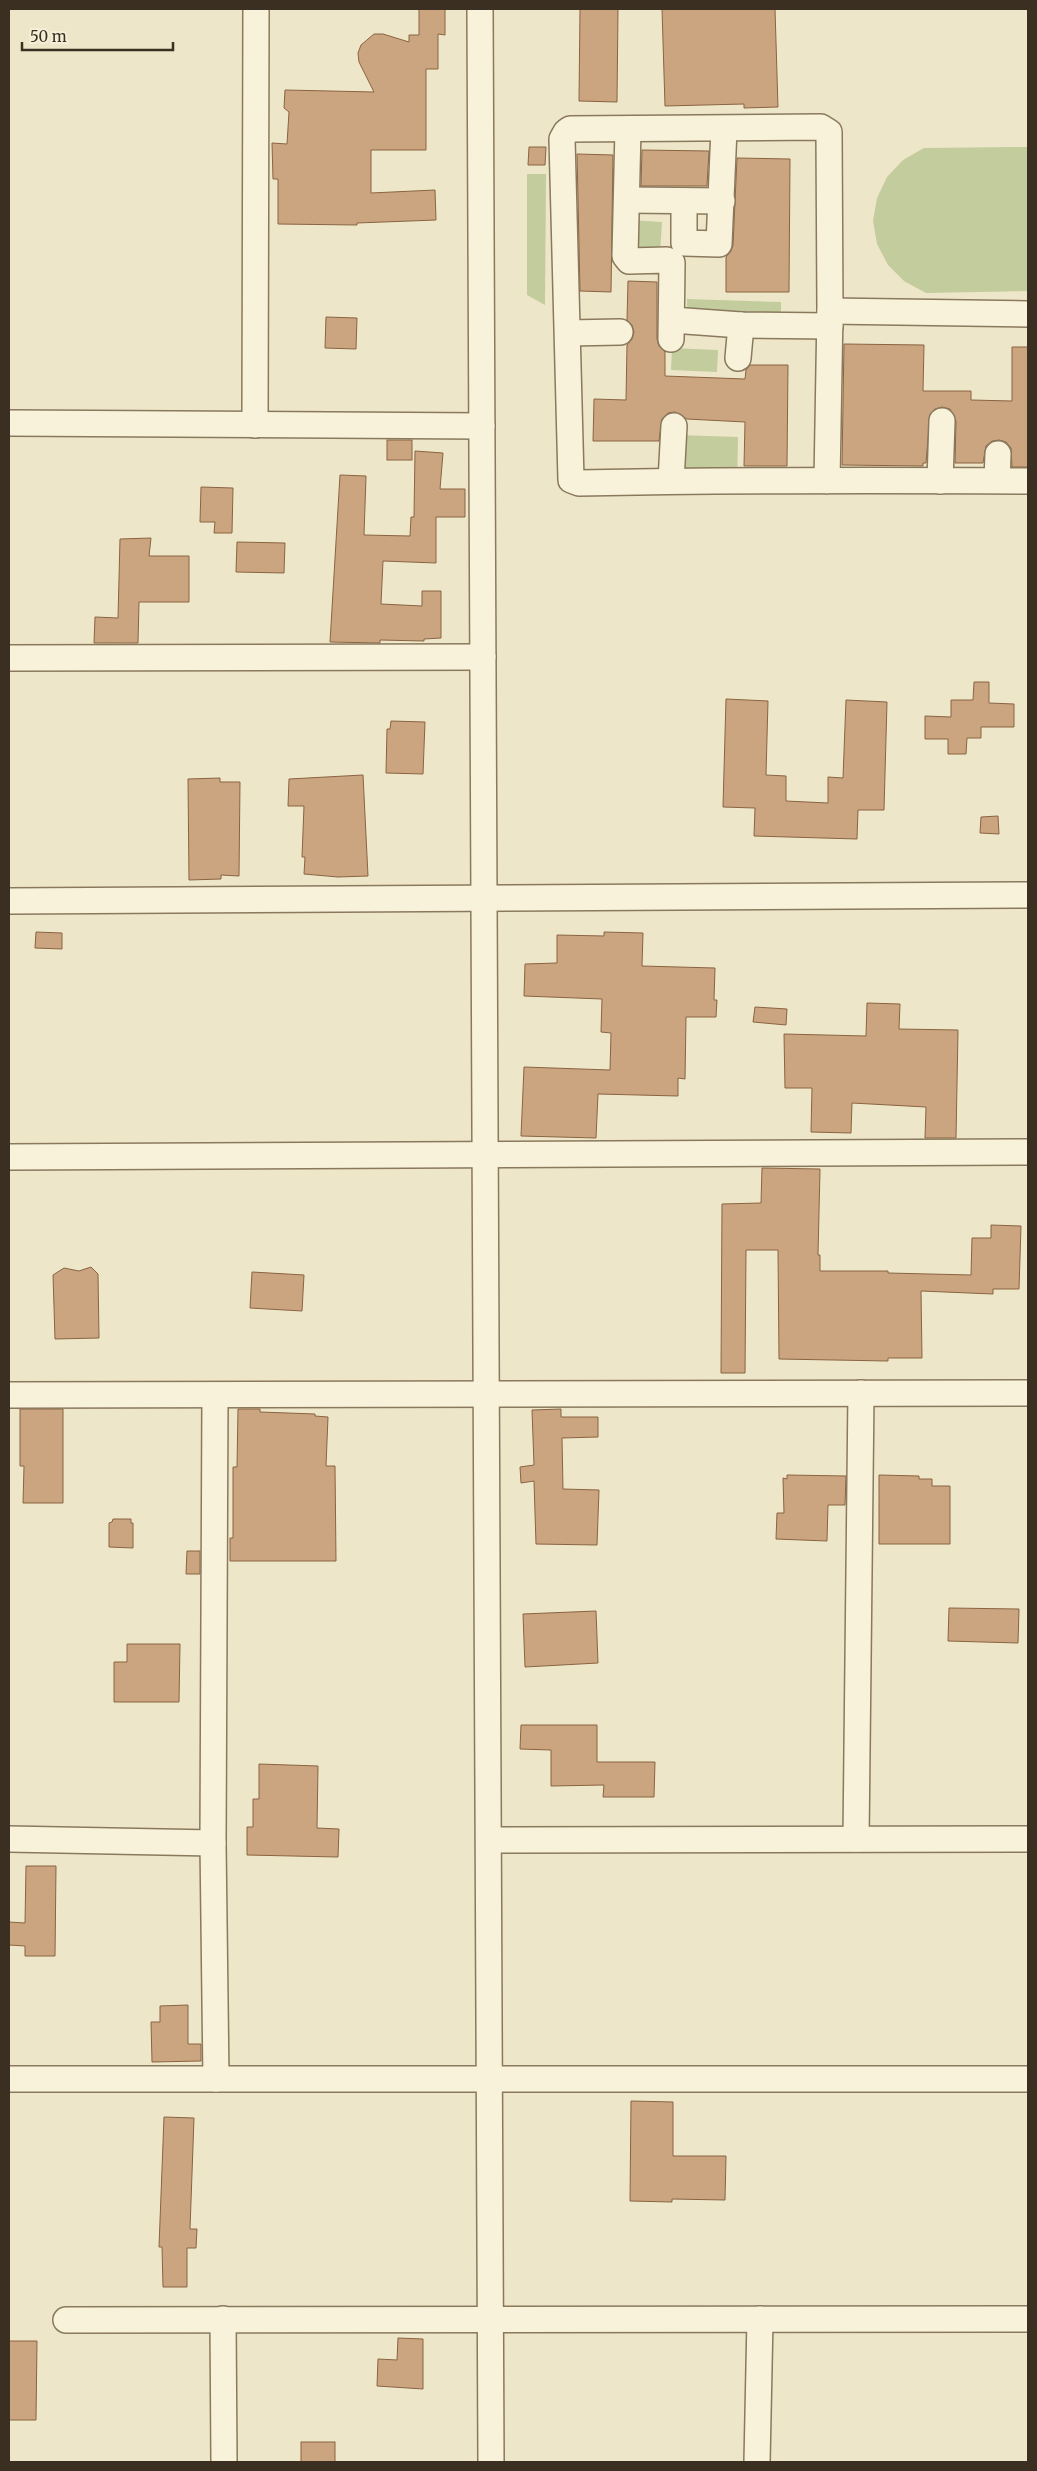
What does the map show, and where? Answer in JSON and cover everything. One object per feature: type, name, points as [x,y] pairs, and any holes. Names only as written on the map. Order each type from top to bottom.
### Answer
[{"type":"street","points":[[255,425],[256,9]]},
{"type":"street","points":[[480,9],[491,2462]]},
{"type":"street","points":[[827,481],[830,319],[829,132],[820,127],[570,130],[566,132],[562,140],[571,480],[580,483],[671,481],[827,481],[940,481],[997,480],[1028,481]]},
{"type":"street","points":[[628,129],[625,256],[629,261],[667,260],[672,263],[672,329],[830,319],[1028,314]]},
{"type":"street","points":[[684,201],[682,241],[686,245],[718,246],[720,242],[724,129]]},
{"type":"street","points":[[627,200],[722,201]]},
{"type":"street","points":[[738,358],[741,324]]},
{"type":"street","points":[[568,333],[620,332]]},
{"type":"street","points":[[940,481],[942,422]]},
{"type":"street","points":[[9,424],[482,426]]},
{"type":"street","points":[[671,481],[674,426]]},
{"type":"street","points":[[997,480],[998,454]]},
{"type":"street","points":[[9,658],[483,657]]},
{"type":"street","points":[[9,901],[1028,895]]},
{"type":"street","points":[[9,1157],[1028,1152]]},
{"type":"street","points":[[856,1839],[861,1393]]},
{"type":"street","points":[[9,1395],[1028,1393]]},
{"type":"street","points":[[214,1395],[213,1842],[216,2079]]},
{"type":"street","points":[[9,1839],[213,1842]]},
{"type":"street","points":[[488,1840],[1028,1839]]},
{"type":"street","points":[[9,2079],[1028,2079]]},
{"type":"street","points":[[223,2319],[224,2462]]},
{"type":"street","points":[[757,2462],[760,2319]]},
{"type":"street","points":[[66,2320],[1028,2319]]},
{"type":"green space","points":[[1028,147],[1028,291],[926,293],[904,281],[888,265],[877,244],[873,221],[877,198],[887,177],[903,160],[924,148]]},
{"type":"green space","points":[[527,174],[546,174],[545,305],[527,295]]},
{"type":"green space","points":[[630,220],[662,222],[660,253],[628,251]]},
{"type":"green space","points":[[687,299],[781,302],[781,316],[687,314]]},
{"type":"green space","points":[[672,348],[718,350],[717,372],[671,370]]},
{"type":"green space","points":[[678,435],[738,437],[737,487],[676,486]]},
{"type":"building","points":[[419,9],[445,9],[445,35],[438,34],[438,69],[426,69],[426,150],[371,150],[371,193],[435,190],[436,220],[357,223],[357,225],[278,224],[278,179],[273,179],[272,143],[287,144],[289,112],[284,108],[285,90],[374,92],[359,62],[358,53],[361,45],[374,34],[383,34],[409,42],[409,35],[419,35]]},
{"type":"building","points":[[580,9],[618,9],[617,102],[579,101]]},
{"type":"building","points":[[662,9],[775,9],[778,107],[744,108],[744,104],[665,106]]},
{"type":"building","points":[[529,147],[546,147],[545,165],[528,165]]},
{"type":"building","points":[[642,150],[709,151],[707,186],[641,186]]},
{"type":"building","points":[[577,154],[613,155],[611,292],[580,291]]},
{"type":"building","points":[[737,158],[790,159],[789,292],[726,292],[726,257],[733,245]]},
{"type":"building","points":[[628,281],[657,282],[657,339],[659,346],[665,352],[665,376],[745,379],[746,370],[750,365],[788,365],[787,466],[744,466],[745,422],[687,419],[675,412],[668,413],[662,419],[659,441],[593,441],[594,399],[626,400],[627,345],[632,339],[634,332],[632,325],[627,320]]},
{"type":"building","points":[[326,317],[357,318],[356,349],[325,348]]},
{"type":"building","points":[[844,344],[924,345],[923,391],[971,391],[971,400],[1012,401],[1012,347],[1028,347],[1028,467],[1012,467],[1011,448],[1006,442],[999,440],[992,441],[986,446],[983,463],[955,463],[956,421],[950,409],[942,407],[935,409],[930,414],[926,463],[923,463],[923,466],[842,465]]},
{"type":"building","points":[[387,440],[412,440],[412,460],[387,460]]},
{"type":"building","points":[[415,451],[443,453],[440,489],[465,489],[465,517],[436,517],[436,563],[383,561],[381,604],[422,606],[422,591],[441,591],[441,638],[424,639],[424,641],[380,640],[380,643],[330,642],[340,475],[366,476],[364,535],[410,536],[411,517],[414,517]]},
{"type":"building","points":[[201,487],[233,488],[232,533],[214,533],[215,522],[200,522]]},
{"type":"building","points":[[151,538],[149,556],[189,556],[189,602],[139,602],[138,643],[94,643],[95,617],[118,618],[120,539]]},
{"type":"building","points":[[237,542],[285,543],[284,573],[236,572]]},
{"type":"building","points":[[974,682],[989,682],[989,703],[1014,704],[1014,727],[981,727],[981,738],[967,738],[966,754],[948,754],[948,739],[925,739],[925,716],[951,717],[951,700],[973,700]]},
{"type":"building","points":[[726,699],[768,701],[766,775],[786,776],[786,801],[828,803],[828,777],[843,778],[846,700],[887,702],[884,810],[858,810],[857,839],[754,836],[755,808],[723,807]]},
{"type":"building","points":[[391,721],[425,722],[423,774],[386,773],[387,729],[390,729]]},
{"type":"building","points":[[363,775],[368,876],[338,877],[304,874],[305,857],[302,857],[304,806],[288,806],[289,779]]},
{"type":"building","points":[[220,778],[220,782],[240,782],[239,876],[221,875],[221,879],[189,880],[188,779]]},
{"type":"building","points":[[998,816],[999,834],[980,833],[981,817]]},
{"type":"building","points":[[36,932],[62,933],[62,949],[35,948]]},
{"type":"building","points":[[604,932],[643,933],[642,966],[715,968],[714,1000],[717,1000],[716,1017],[686,1017],[685,1079],[678,1078],[678,1096],[598,1094],[596,1138],[521,1136],[524,1067],[610,1070],[611,1033],[601,1032],[602,999],[524,996],[525,964],[557,963],[557,935],[604,936]]},
{"type":"building","points":[[867,1003],[900,1004],[899,1029],[958,1030],[956,1138],[925,1138],[926,1107],[852,1103],[851,1133],[811,1132],[812,1088],[785,1088],[784,1034],[866,1036]]},
{"type":"building","points":[[755,1007],[787,1009],[786,1025],[753,1022]]},
{"type":"building","points":[[762,1168],[820,1169],[818,1255],[820,1255],[820,1271],[888,1271],[888,1273],[971,1275],[972,1238],[991,1238],[991,1225],[1021,1226],[1019,1289],[993,1289],[993,1294],[921,1291],[922,1358],[888,1358],[888,1361],[779,1359],[778,1250],[746,1250],[745,1373],[721,1373],[722,1204],[761,1203]]},
{"type":"building","points":[[91,1267],[98,1274],[99,1338],[55,1339],[53,1275],[64,1268],[79,1271]]},
{"type":"building","points":[[252,1272],[304,1275],[302,1311],[250,1308]]},
{"type":"building","points":[[20,1409],[63,1409],[63,1503],[23,1503],[24,1466],[20,1466]]},
{"type":"building","points":[[238,1409],[260,1409],[260,1412],[315,1414],[315,1416],[328,1417],[326,1466],[335,1466],[336,1561],[230,1561],[230,1538],[233,1538],[233,1467],[237,1467]]},
{"type":"building","points":[[561,1409],[561,1417],[598,1417],[598,1437],[562,1438],[563,1489],[599,1490],[597,1545],[536,1544],[534,1481],[521,1483],[520,1467],[534,1465],[532,1410]]},
{"type":"building","points":[[787,1475],[846,1476],[845,1505],[828,1505],[827,1541],[776,1539],[777,1513],[784,1513],[783,1478],[787,1479]]},
{"type":"building","points":[[879,1475],[919,1476],[919,1479],[932,1479],[932,1486],[950,1486],[950,1544],[879,1544]]},
{"type":"building","points":[[113,1519],[131,1519],[131,1523],[133,1523],[133,1548],[109,1547],[109,1523]]},
{"type":"building","points":[[187,1551],[200,1551],[200,1574],[186,1574]]},
{"type":"building","points":[[949,1608],[1019,1609],[1018,1643],[948,1641]]},
{"type":"building","points":[[596,1611],[598,1663],[525,1667],[523,1614]]},
{"type":"building","points":[[127,1644],[180,1644],[179,1702],[114,1702],[114,1662],[127,1662]]},
{"type":"building","points":[[521,1725],[597,1725],[597,1762],[655,1762],[654,1797],[603,1797],[604,1785],[551,1786],[551,1750],[520,1749]]},
{"type":"building","points":[[259,1764],[318,1766],[317,1828],[339,1829],[338,1857],[247,1855],[247,1827],[253,1827],[253,1799],[259,1799]]},
{"type":"building","points":[[26,1866],[56,1866],[55,1956],[25,1956],[25,1946],[9,1945],[9,1922],[25,1923]]},
{"type":"building","points":[[188,2005],[188,2044],[201,2044],[201,2061],[152,2062],[151,2022],[160,2022],[160,2006]]},
{"type":"building","points":[[631,2101],[673,2102],[673,2156],[726,2156],[725,2200],[672,2199],[672,2202],[630,2201]]},
{"type":"building","points":[[164,2117],[194,2118],[190,2229],[197,2229],[196,2248],[187,2248],[187,2287],[163,2287],[162,2247],[159,2247]]},
{"type":"building","points":[[398,2338],[423,2339],[423,2389],[377,2386],[378,2359],[397,2360]]},
{"type":"building","points":[[9,2341],[37,2341],[36,2420],[9,2420]]},
{"type":"building","points":[[301,2442],[335,2442],[335,2462],[301,2462]]}]
